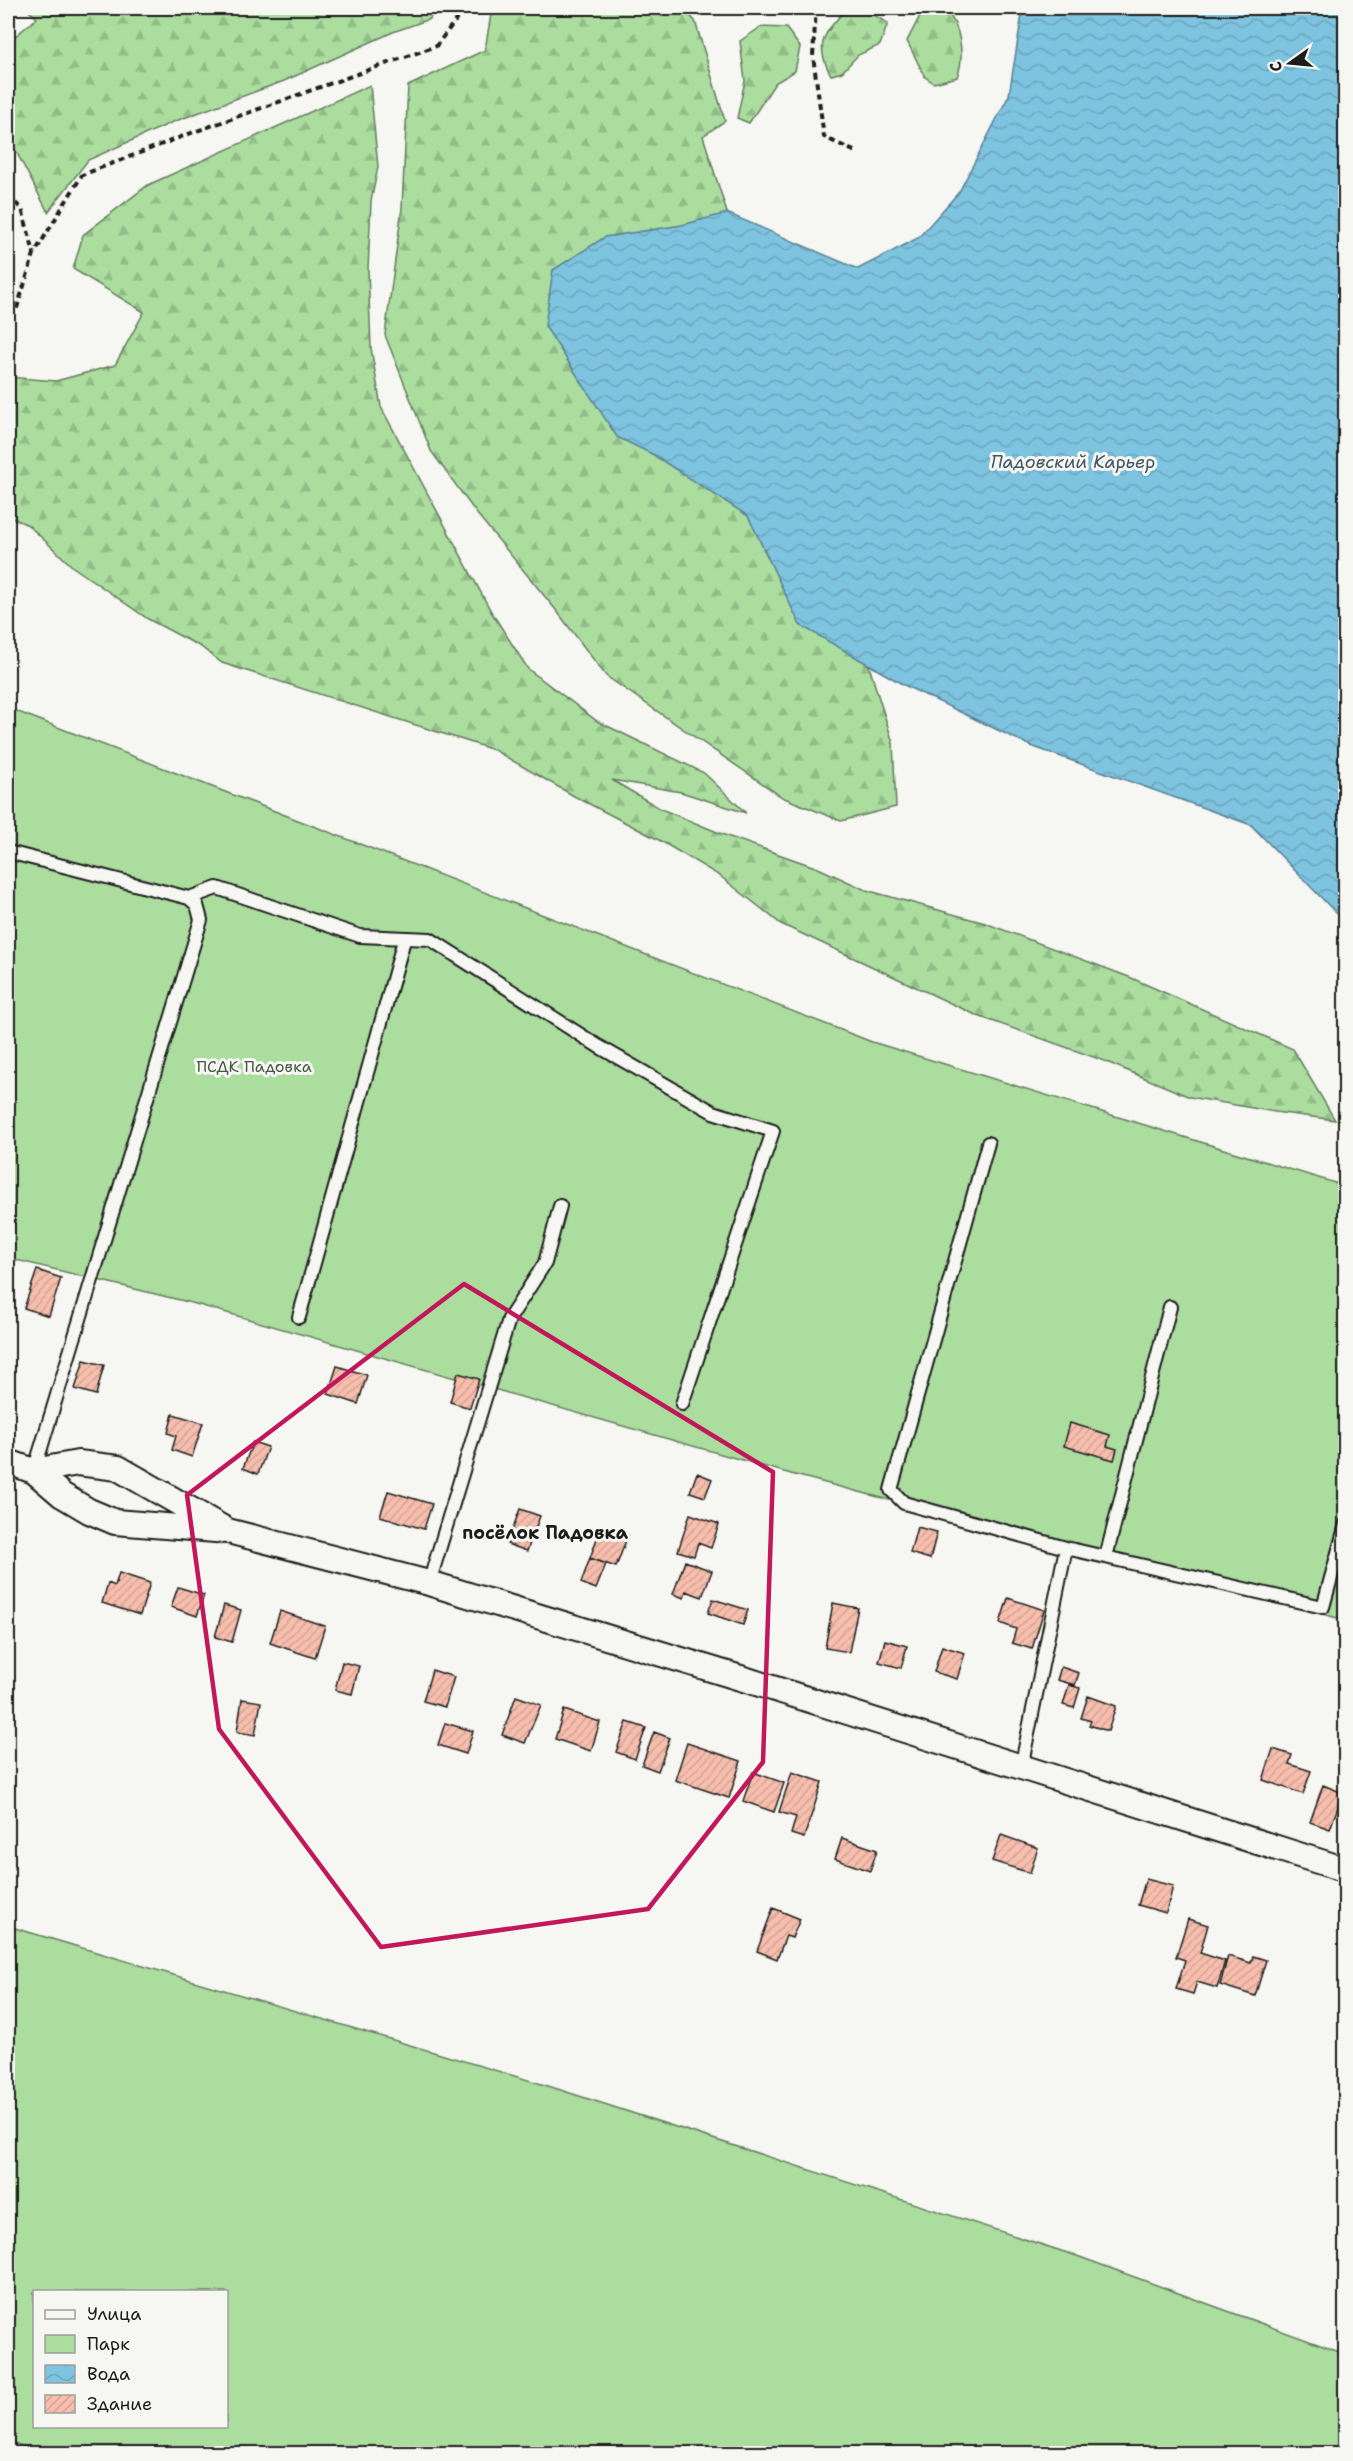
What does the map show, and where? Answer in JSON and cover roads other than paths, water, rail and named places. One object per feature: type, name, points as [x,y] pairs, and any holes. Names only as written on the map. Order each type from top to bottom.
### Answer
[{"type":"street","points":[[8,1462],[34,1471],[62,1495],[89,1511],[116,1522],[228,1531],[429,1583],[1346,1870]]},
{"type":"street","points":[[34,1471],[78,1463],[118,1467],[228,1531]]},
{"type":"lane","points":[[8,852],[189,898],[197,905],[201,920],[34,1471]]},
{"type":"lane","points":[[189,898],[217,888],[360,936],[430,939],[598,1046],[713,1112],[773,1131],[682,1404]]},
{"type":"lane","points":[[298,1317],[404,939]]},
{"type":"lane","points":[[988,1143],[891,1490],[904,1503],[1066,1548],[1323,1607],[1346,1524]]},
{"type":"lane","points":[[429,1583],[508,1319],[545,1263],[560,1206]]},
{"type":"lane","points":[[1106,1557],[1170,1307]]},
{"type":"lane","points":[[1021,1768],[1066,1548]]},
{"type":"water","name":"Падовский Карьер","points":[[1023,8],[1345,8],[1345,919],[1336,913],[1251,825],[1031,746],[904,685],[800,625],[748,516],[652,454],[617,437],[545,326],[553,270],[605,237],[682,225],[727,213],[858,269],[918,238],[959,192],[1009,95]]},
{"type":"district","name":"посёлок Падовка","points":[[545,1533]]},
{"type":"park label","name":"ПСДК Падовка","points":[[254,1066]]}]
